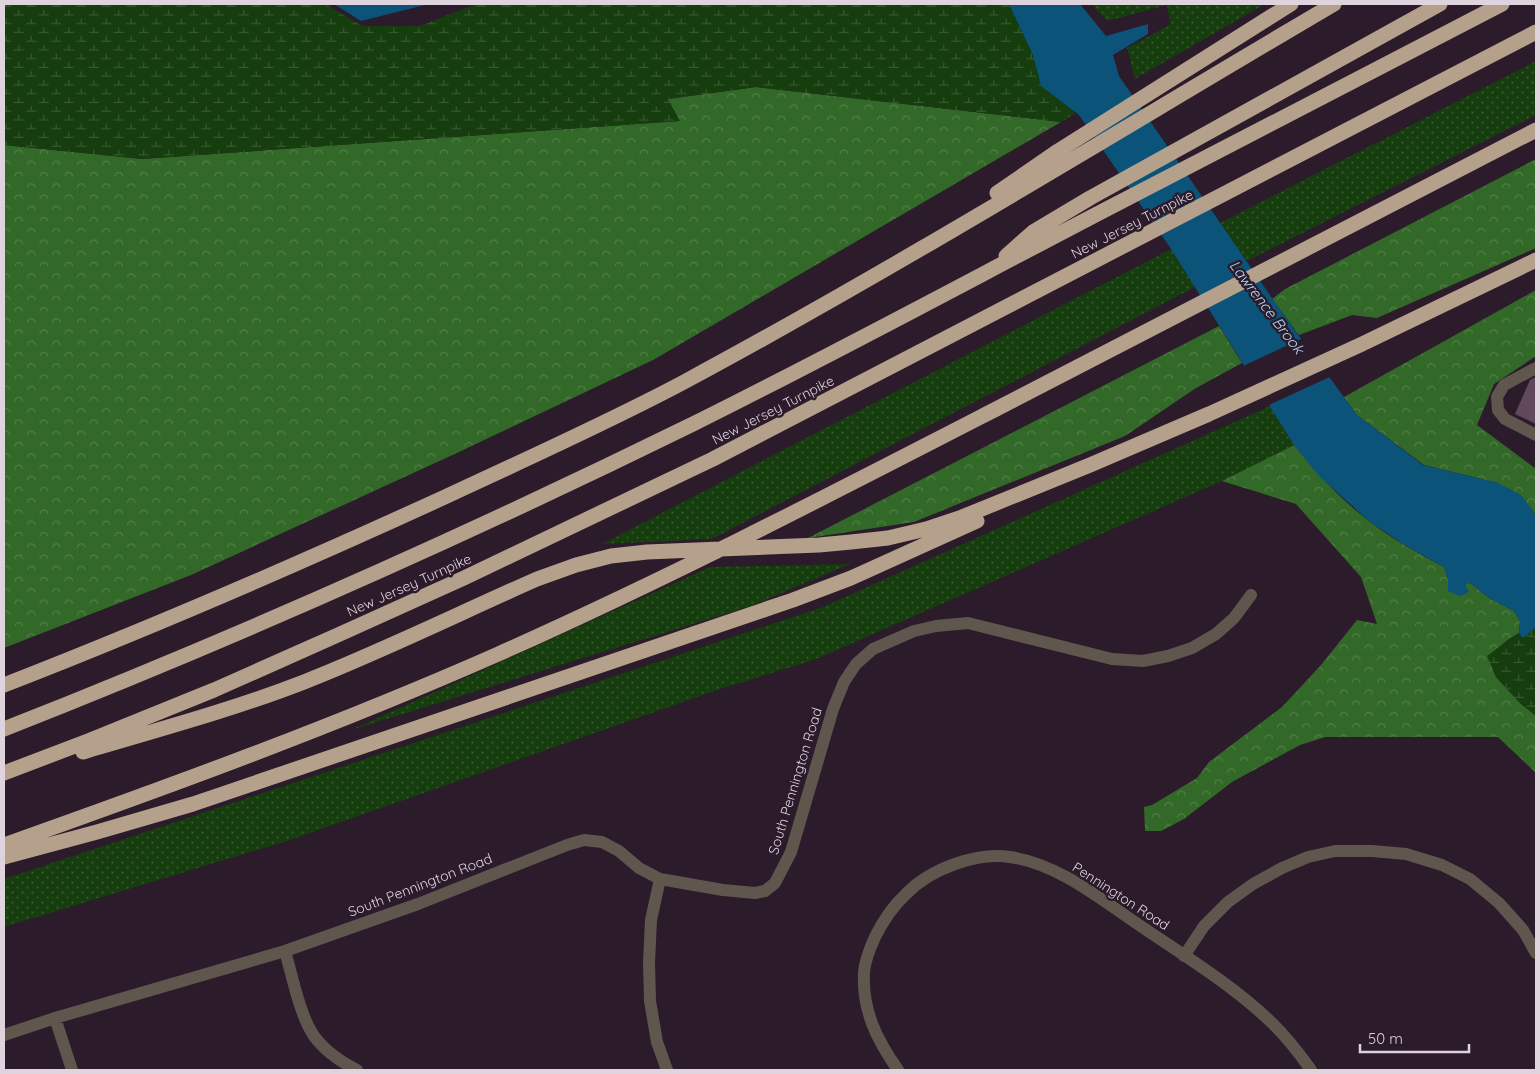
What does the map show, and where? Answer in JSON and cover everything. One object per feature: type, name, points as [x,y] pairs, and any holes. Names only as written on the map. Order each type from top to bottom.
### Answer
[{"type":"highway","points":[[1062,157],[1167,81],[1291,4]]},
{"type":"highway","points":[[4,685],[182,613],[296,564],[552,447],[680,384],[928,244],[1017,179],[1179,95],[1334,4]]},
{"type":"highway","points":[[987,273],[1032,232],[1440,4]]},
{"type":"highway","name":"New Jersey Turnpike","points":[[4,729],[321,598],[447,541],[696,422],[987,273],[1100,212],[1502,4]]},
{"type":"highway","name":"New Jersey Turnpike","points":[[4,774],[214,690],[491,566],[713,460],[1536,32]]},
{"type":"highway","points":[[4,845],[253,755],[373,707],[496,655],[621,597],[757,532],[1536,130]]},
{"type":"highway","points":[[4,774],[198,718],[272,694],[354,661],[537,579],[576,565],[611,556],[647,552],[819,545],[888,538],[926,529],[962,517],[1209,414],[1360,345],[1536,260]]},
{"type":"highway","points":[[4,857],[193,804],[793,600],[851,578],[997,512],[1090,465]]},
{"type":"street","points":[[1536,368],[1504,385],[1497,397],[1498,410],[1505,419],[1536,435]]},
{"type":"street","name":"South Pennington Road","points":[[4,1035],[55,1018],[285,951],[418,904],[566,845],[584,840],[602,842],[619,851],[639,868],[660,879],[723,890],[755,893],[765,891],[775,883],[791,852],[836,700],[844,682],[856,664],[873,649],[914,631],[936,626],[968,623],[1112,659],[1143,661],[1168,656],[1192,648],[1216,634],[1234,618],[1251,595]]},
{"type":"street","points":[[1184,956],[1204,926],[1228,902],[1253,884],[1282,868],[1308,857],[1335,851],[1372,851],[1406,854],[1442,865],[1470,879],[1500,903],[1523,930],[1536,953]]},
{"type":"street","name":"Pennington Road","points":[[898,1070],[885,1052],[872,1027],[865,1001],[864,972],[869,950],[888,914],[907,892],[928,877],[955,863],[985,856],[1009,857],[1041,865],[1063,875],[1241,996],[1270,1021],[1296,1048],[1311,1070]]},
{"type":"street","points":[[660,879],[651,920],[650,1001],[657,1042],[667,1070]]},
{"type":"street","points":[[285,951],[305,1018],[314,1036],[330,1053],[344,1064],[357,1070]]},
{"type":"street","points":[[55,1018],[72,1070]]},
{"type":"green space","points":[[4,4],[326,4],[362,26],[420,26],[476,4],[1010,4],[1075,114],[1061,122],[756,87],[668,99],[680,121],[142,159],[4,145]]},
{"type":"green space","points":[[1091,4],[1265,4],[1135,79],[1127,48],[1170,25],[1167,5],[1107,21]]},
{"type":"green space","points":[[1536,61],[1536,115],[1247,261],[1220,223]]},
{"type":"green space","points":[[756,87],[1061,122],[653,360],[459,452],[191,575],[4,648],[4,145],[142,159],[679,121],[668,99]]},
{"type":"green space","points":[[1536,159],[1536,248],[1377,318],[1352,315],[1299,335],[1272,299],[1285,289]]},
{"type":"green space","points":[[1171,249],[1195,287],[712,539],[602,544]]},
{"type":"green space","points":[[1536,290],[1536,356],[1494,384],[1477,425],[1536,469],[1536,522],[1534,512],[1498,483],[1424,465],[1357,415],[1344,397]]},
{"type":"green space","points":[[1219,326],[1242,363],[1196,388],[1125,436],[914,522],[808,538]]},
{"type":"green space","points":[[1270,406],[1294,445],[1222,481],[814,660],[720,689],[290,840],[4,927],[4,879],[823,607]]},
{"type":"green space","points":[[1294,445],[1348,504],[1378,528],[1444,567],[1449,581],[1465,585],[1469,582],[1489,598],[1514,611],[1520,621],[1519,633],[1488,656],[1496,677],[1520,703],[1536,716],[1536,773],[1498,737],[1325,737],[1300,745],[1232,782],[1184,819],[1161,831],[1145,831],[1144,807],[1152,805],[1197,778],[1209,762],[1282,707],[1321,665],[1357,620],[1377,624],[1361,577],[1296,504],[1222,481]]},
{"type":"green space","points":[[850,564],[751,606],[351,730],[710,567]]},
{"type":"green space","points":[[1536,627],[1536,716],[1520,703],[1496,677],[1487,656],[1519,633],[1523,638]]},
{"type":"water","points":[[334,4],[429,4],[361,21]]},
{"type":"water","name":"Lawrence Brook","points":[[1009,4],[1080,4],[1106,36],[1148,24],[1148,34],[1113,55],[1119,76],[1283,314],[1357,415],[1423,465],[1498,483],[1521,495],[1534,512],[1536,522],[1536,627],[1523,638],[1519,633],[1520,621],[1514,611],[1489,598],[1469,582],[1465,585],[1469,592],[1460,596],[1448,591],[1448,581],[1444,567],[1403,544],[1369,521],[1319,476],[1294,445],[1171,249],[1079,115],[1041,86],[1033,55]]},
{"type":"pier","points":[[1303,338],[1332,376],[1267,406],[1241,367]]},
{"type":"building","points":[[1536,377],[1536,424],[1515,414],[1530,380]]}]
